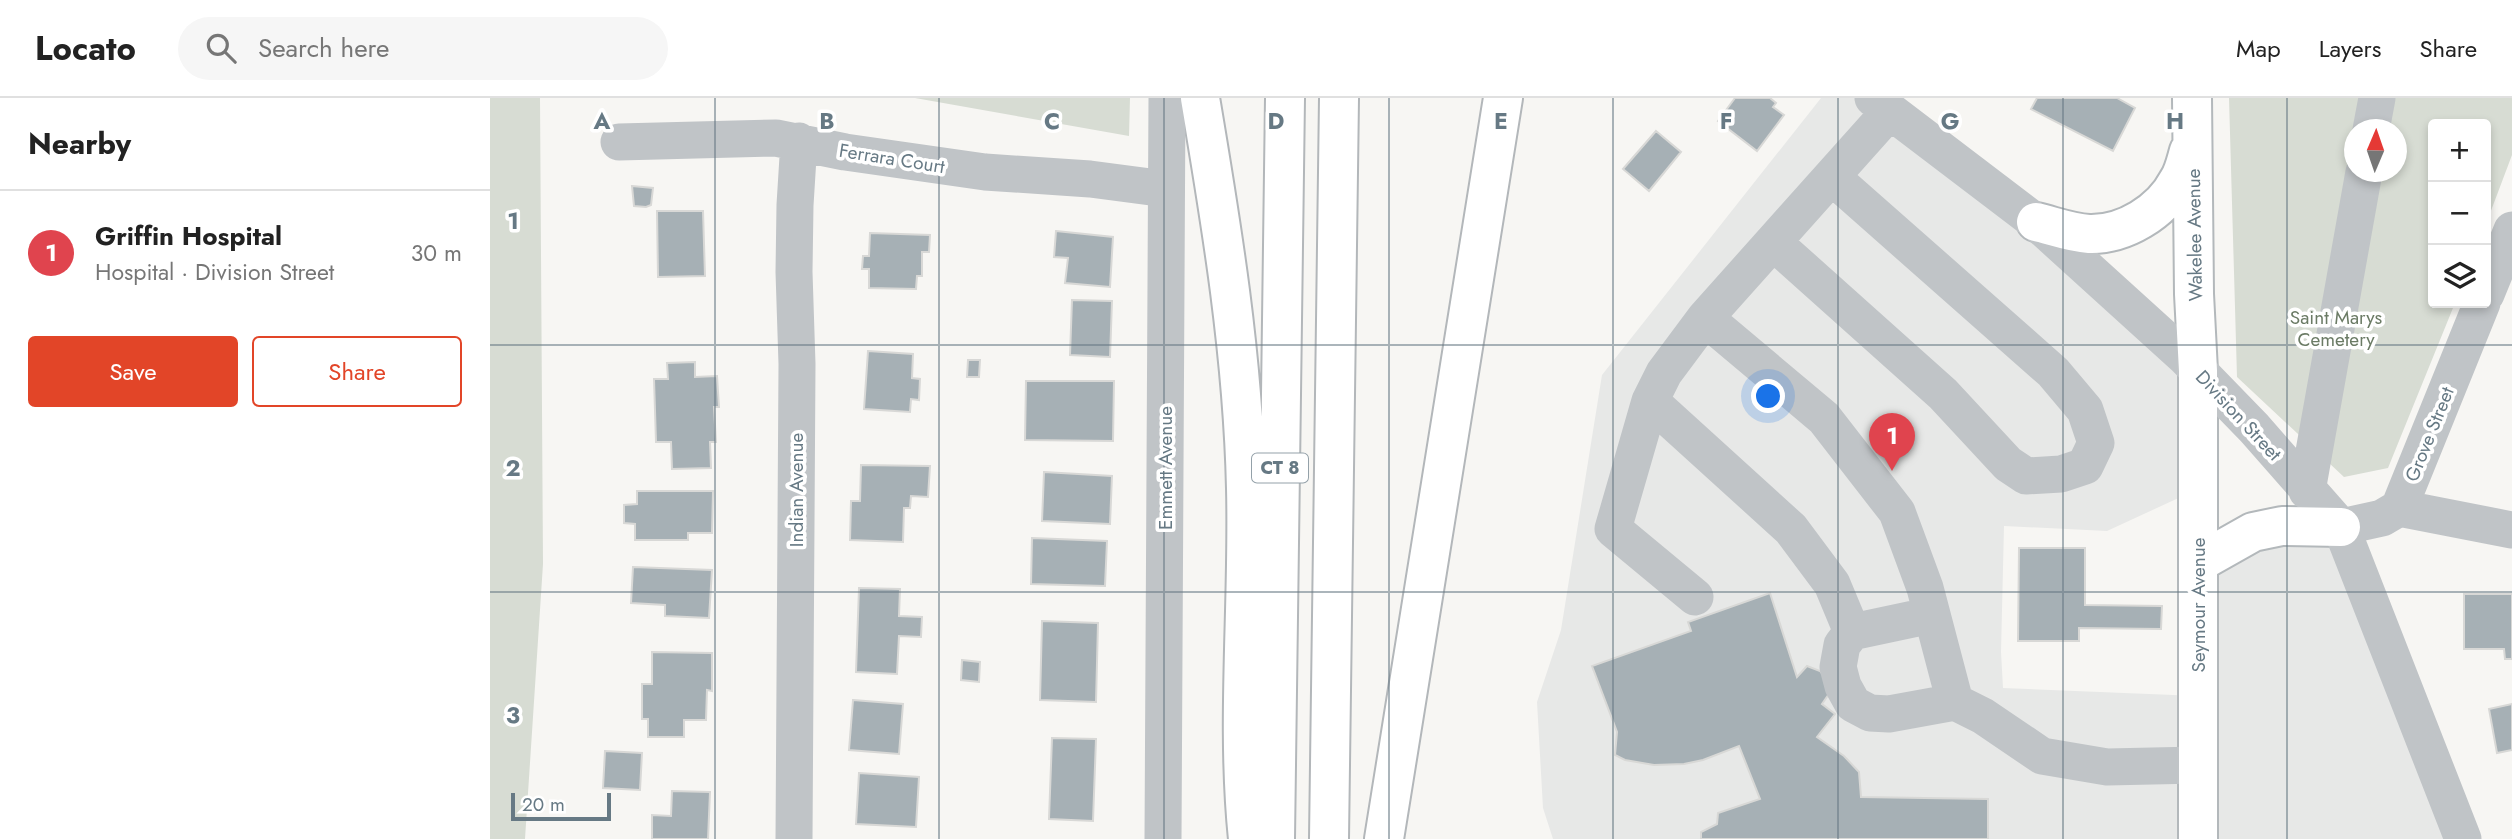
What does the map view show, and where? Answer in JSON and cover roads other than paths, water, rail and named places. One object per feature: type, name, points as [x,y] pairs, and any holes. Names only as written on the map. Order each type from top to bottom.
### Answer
[{"type":"main road","points":[[1200,98],[1225,243],[1236,327],[1243,415],[1246,514],[1242,787],[1248,839]]},
{"type":"main road","name":"CT 8","points":[[1275,839],[1285,98]]},
{"type":"main road","name":"CT 8","points":[[1329,839],[1339,98]]},
{"type":"main road","points":[[1384,839],[1503,98]]},
{"type":"main road","name":"Wakelee Avenue","points":[[2192,98],[2193,294],[2198,371]]},
{"type":"main road","points":[[2036,222],[2087,234],[2129,227],[2164,201],[2177,184],[2193,139]]},
{"type":"main road","name":"Seymour Avenue","points":[[2198,371],[2198,839]]},
{"type":"main road","points":[[2198,563],[2253,531],[2271,527],[2341,527]]},
{"type":"street","name":"Emmett Avenue","points":[[1163,839],[1167,98]]},
{"type":"street","points":[[2373,119],[2376,98]]},
{"type":"street","points":[[1695,597],[1613,528],[1650,401],[1664,373],[1705,318],[1832,177],[1881,105]]},
{"type":"street","name":"Division Street","points":[[1881,105],[2036,222],[2198,371],[2254,428],[2341,527],[2463,839]]},
{"type":"street","name":"Ferrara Court","points":[[619,142],[776,138],[845,152],[985,172],[1090,179],[1166,189]]},
{"type":"street","name":"Indian Avenue","points":[[794,839],[797,364],[794,205],[799,141]]},
{"type":"street","points":[[1773,242],[1943,394],[2008,464],[2026,477],[2061,474],[2085,466],[2096,443],[2085,410],[2053,372],[1832,177]]},
{"type":"street","points":[[2307,491],[2362,182]]},
{"type":"street","points":[[2491,282],[2512,230]]},
{"type":"street","name":"Grove Street","points":[[2399,508],[2480,308]]},
{"type":"street","points":[[1705,318],[1824,418],[1897,512],[1926,588],[1955,702]]},
{"type":"street","points":[[1650,401],[1791,529],[1832,584],[1853,632]]},
{"type":"street","points":[[2341,527],[2382,518],[2399,508],[2512,530]]},
{"type":"street","points":[[1933,615],[1853,632],[1842,645],[1838,667],[1843,686],[1853,704],[1870,713],[1889,714],[1955,702],[1983,716],[2042,756],[2107,767],[2198,765]]},
{"type":"place","name":"Griffin Hospital","points":[[1892,471]]},
{"type":"park label","name":"Saint Marys Cemetery","points":[[2336,328]]}]
